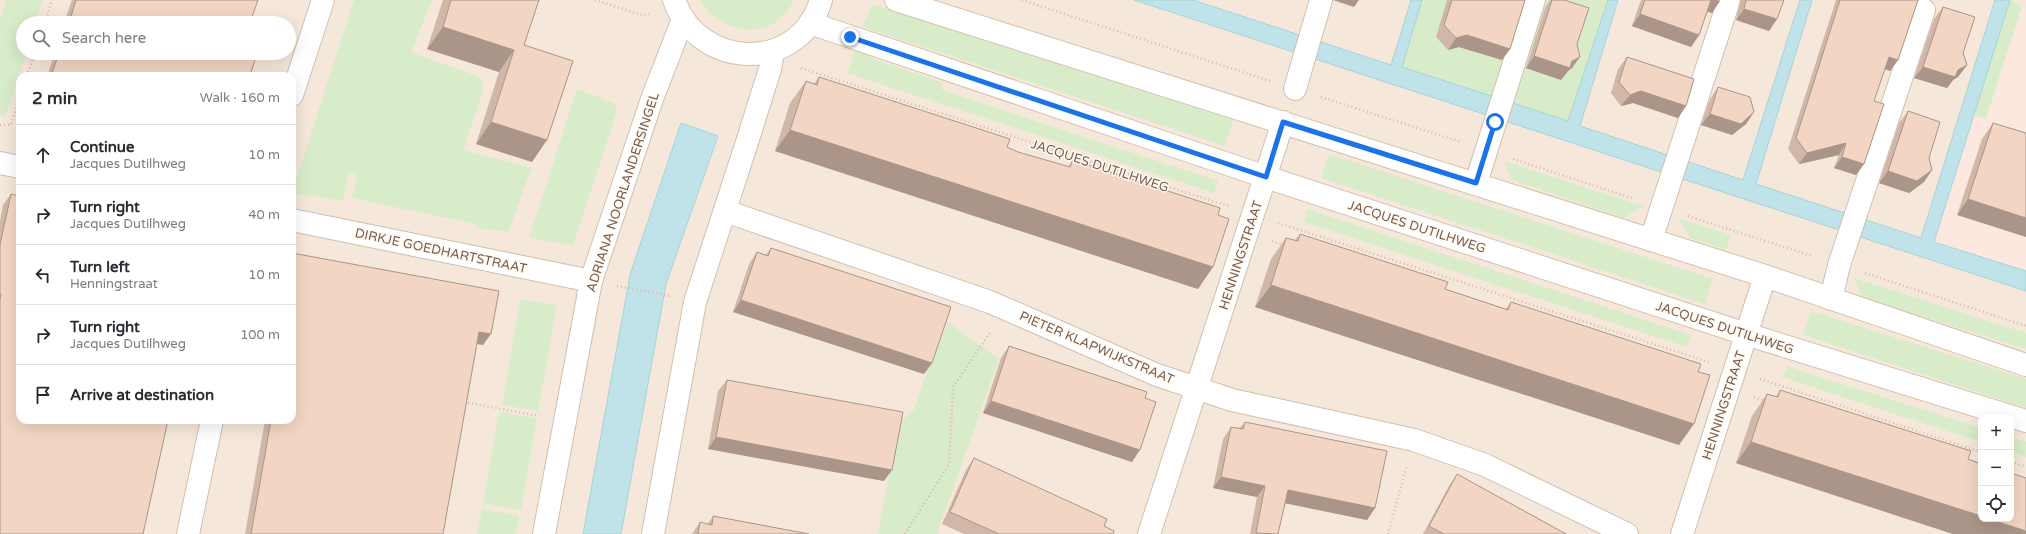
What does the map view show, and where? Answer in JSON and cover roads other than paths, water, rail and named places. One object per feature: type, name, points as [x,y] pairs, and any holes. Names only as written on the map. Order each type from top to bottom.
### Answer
[{"type":"street","points":[[296,83],[323,0]]},
{"type":"street","points":[[678,10],[696,35],[713,46],[740,54],[753,54],[773,51],[794,40],[810,23],[821,0]]},
{"type":"street","points":[[896,0],[1765,276],[2026,365]]},
{"type":"street","points":[[1295,89],[1321,0]]},
{"type":"street","points":[[1476,183],[1534,0]]},
{"type":"street","points":[[1651,240],[1729,0]]},
{"type":"street","name":"ADRIANA NOORLANDERSINGEL","points":[[544,534],[565,421],[600,283],[678,10]]},
{"type":"street","points":[[1831,298],[1839,265],[1924,10]]},
{"type":"street","name":"JACQUES DUTILHWEG","points":[[810,23],[1266,177],[1746,334],[2026,421]]},
{"type":"street","points":[[653,534],[695,302],[770,69],[773,51]]},
{"type":"street","name":"HENNINGSTRAAT","points":[[1149,534],[1283,122]]},
{"type":"street","points":[[0,163],[16,166]]},
{"type":"street","name":"PIETER KLAPWIJKSTRAAT","points":[[725,211],[1006,309],[1157,375],[1232,400],[1414,440],[1485,465],[1627,534]]},
{"type":"street","name":"DIRKJE GOEDHARTSTRAAT","points":[[296,221],[600,283]]},
{"type":"street","name":"HENNINGSTRAAT","points":[[1682,534],[1765,276]]},
{"type":"street","points":[[188,534],[211,424]]},
{"type":"water","points":[[1134,0],[1193,0],[1391,65],[1411,0],[1422,0],[1402,67],[1568,121],[1608,0],[1618,0],[1580,126],[1743,180],[1800,0],[1812,0],[1756,184],[1921,238],[1995,0],[2010,0],[1934,242],[2026,271],[2026,291]]},
{"type":"water","points":[[681,123],[718,136],[666,284],[621,534],[583,534],[630,275]]}]
